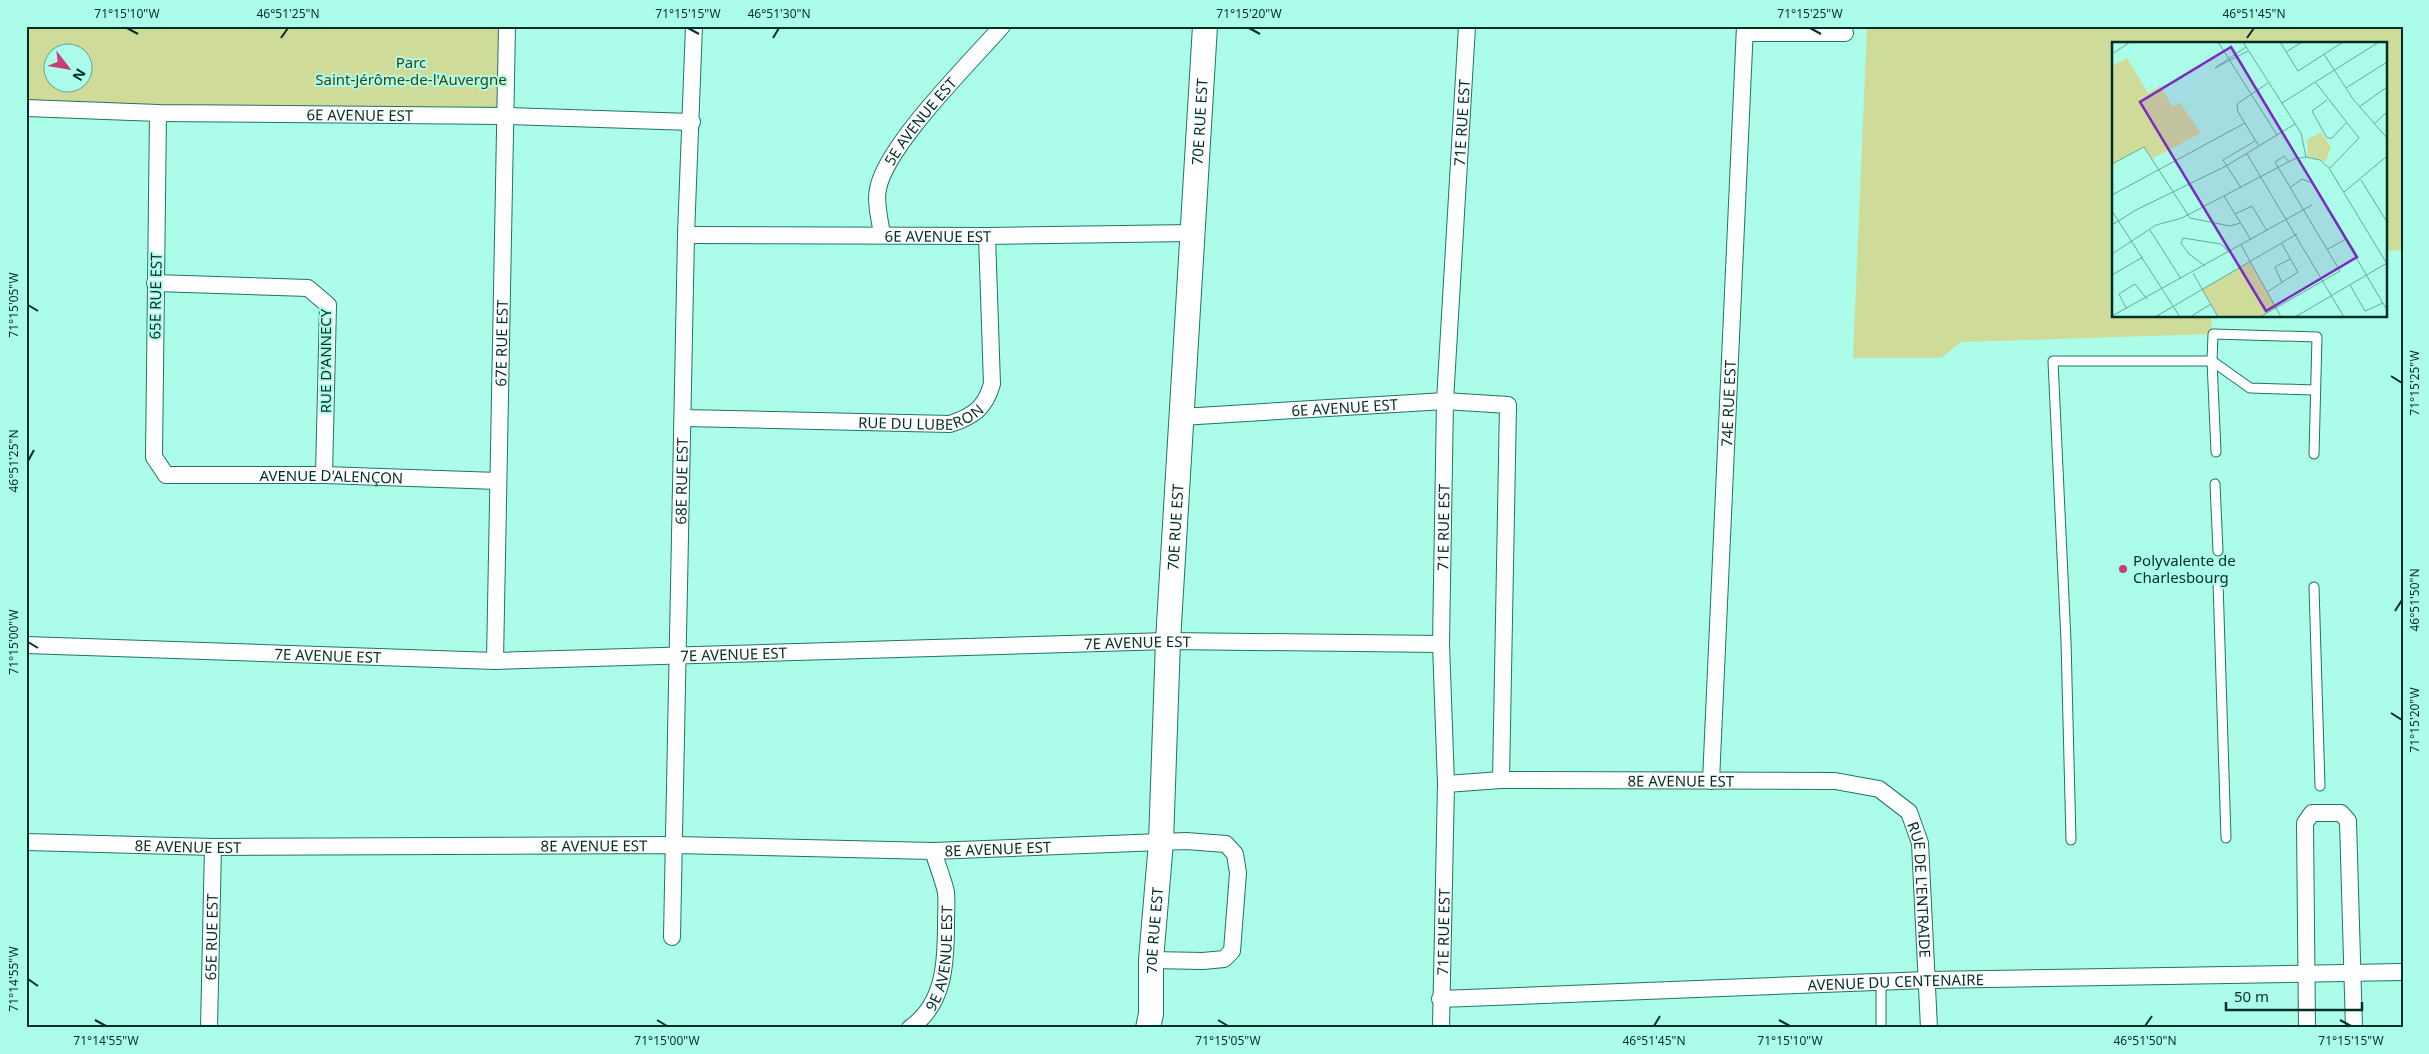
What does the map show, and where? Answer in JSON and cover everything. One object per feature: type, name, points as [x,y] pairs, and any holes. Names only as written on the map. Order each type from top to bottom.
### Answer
[{"type":"street","name":"67E RUE EST","points":[[495,661],[507,26]]},
{"type":"street","name":"68E RUE EST","points":[[672,937],[684,418],[686,235],[692,122],[694,26]]},
{"type":"street","name":"5E AVENUE EST","points":[[882,234],[878,189],[886,168],[912,128],[1002,26]]},
{"type":"street","name":"70E RUE EST","points":[[1148,1028],[1151,1014],[1151,960],[1161,842],[1168,641],[1205,26]]},
{"type":"street","name":"71E RUE EST","points":[[1441,1028],[1440,999],[1446,784],[1441,644],[1445,401],[1467,26]]},
{"type":"street","points":[[1745,29],[1844,33]]},
{"type":"street","name":"74E RUE EST","points":[[1711,781],[1745,29]]},
{"type":"street","name":"6E AVENUE EST","points":[[26,108],[158,113],[506,116],[692,122]]},
{"type":"street","name":"65E RUE EST","points":[[158,113],[154,457],[166,475]]},
{"type":"street","name":"6E AVENUE EST","points":[[686,235],[882,234],[987,236],[1192,233]]},
{"type":"street","name":"RUE DU LUBERON","points":[[684,418],[950,424],[968,418],[988,399],[992,384],[987,236]]},
{"type":"street","name":"RUE D'ANNECY","points":[[155,283],[308,288],[328,305],[324,475]]},
{"type":"street","name":"6E AVENUE EST","points":[[1181,416],[1445,401],[1508,405],[1501,780]]},
{"type":"street","name":"AVENUE D'ALENÇON","points":[[166,475],[324,475],[498,481]]},
{"type":"street","name":"7E AVENUE EST","points":[[26,645],[495,661],[1168,641],[1441,644]]},
{"type":"street","name":"8E AVENUE EST","points":[[1446,784],[1501,780],[1835,781],[1879,789],[1909,812]]},
{"type":"street","points":[[2308,1028],[2305,824],[2312,812],[2328,811],[2341,813],[2348,821],[2354,1028]]},
{"type":"street","name":"RUE DE L'ENTRAIDE","points":[[1909,812],[1920,843],[1929,1028]]},
{"type":"street","name":"8E AVENUE EST","points":[[26,842],[213,847],[674,845],[933,852],[1161,842],[1226,844],[1235,854],[1238,873],[1232,950],[1224,959],[1202,961],[1151,960]]},
{"type":"street","name":"65E RUE EST","points":[[209,1028],[213,847]]},
{"type":"street","name":"9E AVENUE EST","points":[[910,1028],[920,1021],[943,981],[946,958],[946,892],[933,852]]},
{"type":"street","name":"AVENUE DU CENTENAIRE","points":[[1440,999],[1927,980],[2403,972]]},
{"type":"lane","points":[[2216,452],[2212,361],[2213,334],[2317,337],[2314,390],[2314,454]]},
{"type":"lane","points":[[2071,840],[2066,631],[2053,361],[2212,361],[2250,388],[2314,390]]},
{"type":"lane","points":[[2215,484],[2218,551]]},
{"type":"lane","points":[[2218,582],[2226,838]]},
{"type":"lane","points":[[2314,587],[2320,786]]},
{"type":"lane","points":[[1881,982],[1881,1028]]},
{"type":"green space","name":"Parc Saint-Jérôme-de-l'Auvergne","points":[[26,26],[507,26],[506,116],[26,108]]},
{"type":"green space","points":[[1867,26],[2403,26],[2403,250],[2386,251],[2386,42],[2112,42],[2112,318],[2211,318],[2212,334],[1961,342],[1941,358],[1853,358]]},
{"type":"place","name":"Polyvalente de Charlesbourg","points":[[2123,569]]}]
